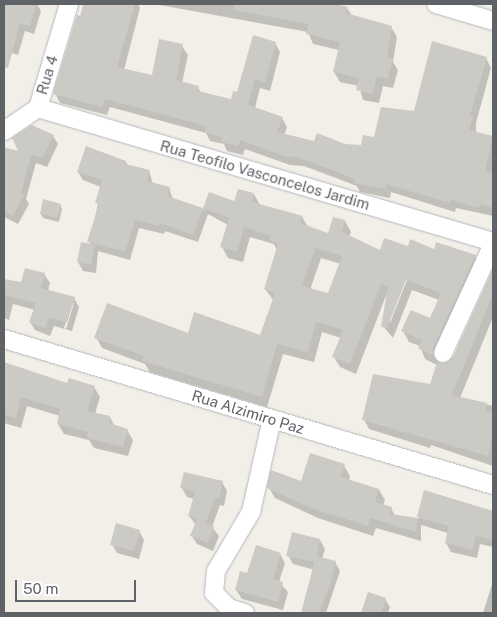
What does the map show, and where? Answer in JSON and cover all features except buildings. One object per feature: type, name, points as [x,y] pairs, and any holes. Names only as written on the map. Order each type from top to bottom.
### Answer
[{"type":"street","name":"Rua 4","points":[[4,130],[38,108],[69,4]]},
{"type":"street","points":[[436,4],[493,21]]},
{"type":"street","name":"Rua Teofilo Vasconcelos Jardim","points":[[38,108],[493,243]]},
{"type":"street","points":[[443,353],[493,243]]},
{"type":"street","name":"Rua Alzimiro Paz","points":[[4,339],[493,485]]},
{"type":"street","points":[[245,613],[230,608],[214,593],[216,571],[251,512],[272,419]]}]
